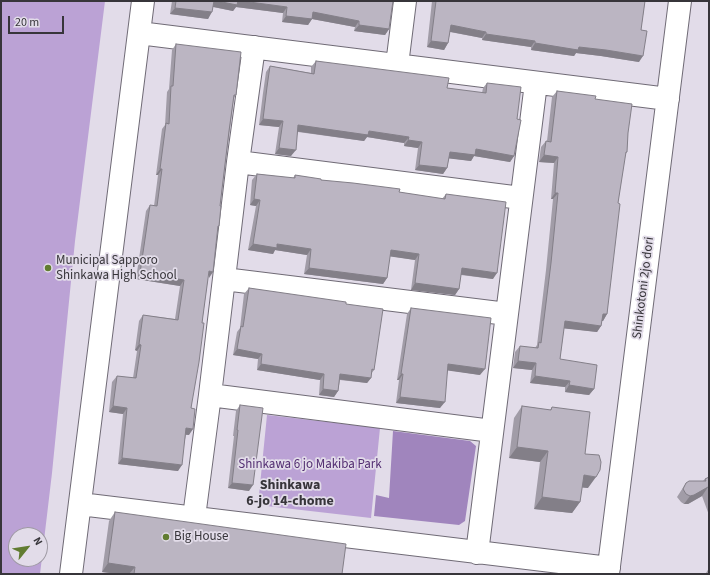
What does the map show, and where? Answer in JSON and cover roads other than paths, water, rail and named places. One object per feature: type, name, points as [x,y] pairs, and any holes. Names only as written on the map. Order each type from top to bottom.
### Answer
[{"type":"street","points":[[71,574],[143,1]]},
{"type":"street","points":[[397,65],[405,1]]},
{"type":"street","name":"Shinkotoni 2jo dori","points":[[609,571],[680,1]]},
{"type":"street","points":[[139,32],[668,99]]},
{"type":"street","points":[[194,517],[238,162],[254,47]]},
{"type":"street","points":[[477,552],[536,83]]},
{"type":"street","points":[[238,162],[521,198]]},
{"type":"street","points":[[224,279],[507,314]]},
{"type":"street","points":[[210,395],[492,431]]},
{"type":"street","points":[[80,504],[477,552],[609,571]]},
{"type":"place","name":"Municipal Sapporo Shinkawa High School","points":[[48,268]]},
{"type":"place","name":"Big House","points":[[166,537]]},
{"type":"district","name":"Shinkawa 6-jo 14-chome","points":[[290,494]]},
{"type":"park label","name":"Shinkawa 6 jo Makiba Park","points":[[310,465]]}]
